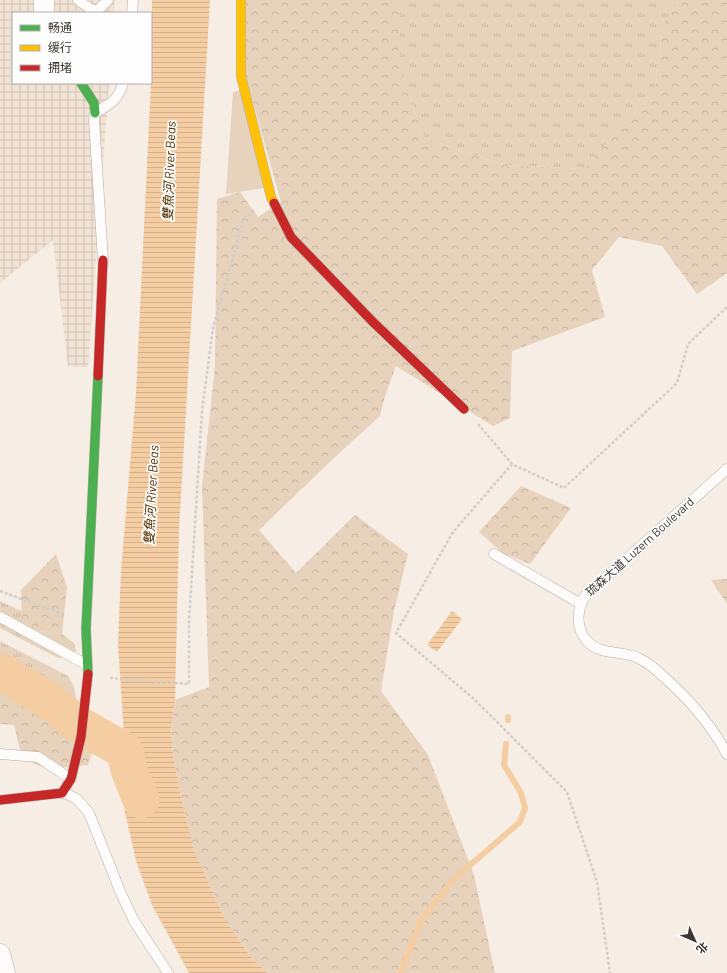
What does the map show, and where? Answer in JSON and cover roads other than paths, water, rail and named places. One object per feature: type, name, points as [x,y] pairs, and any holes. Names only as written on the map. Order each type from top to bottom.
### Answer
[{"type":"street","points":[[44,0],[44,12]]},
{"type":"street","points":[[241,0],[241,76],[271,197],[291,237],[374,323],[464,408]]},
{"type":"street","points":[[82,84],[94,103],[95,113]]},
{"type":"street","points":[[0,800],[62,793],[71,779],[81,737],[88,676],[86,629],[103,260]]},
{"type":"street","points":[[0,954],[5,973]]},
{"type":"lane","points":[[78,0],[97,12],[108,0]]},
{"type":"lane","points":[[132,12],[133,0]]},
{"type":"lane","points":[[103,260],[94,120],[95,113],[114,102],[123,84]]},
{"type":"lane","name":"琉森大道 Luzern Boulevard","points":[[727,468],[592,589],[585,596],[578,614],[578,623],[581,632],[594,647],[603,651],[626,654],[638,658],[649,664],[678,689],[709,724],[727,754]]},
{"type":"lane","points":[[494,554],[581,604]]},
{"type":"lane","points":[[0,617],[87,665]]},
{"type":"lane","points":[[0,754],[38,757],[71,779]]},
{"type":"lane","points":[[62,793],[77,799],[89,813],[120,891],[134,921],[168,973]]},
{"type":"water","name":"雙魚河 River Beas","points":[[152,0],[210,0],[179,530],[175,700],[171,728],[173,756],[194,850],[224,918],[249,955],[267,973],[189,973],[152,905],[136,861],[125,812],[122,778],[125,751],[118,644],[121,571],[136,393],[152,84]]},
{"type":"water","points":[[452,611],[462,619],[437,652],[427,645]]},
{"type":"water","points":[[0,662],[37,680],[55,697],[74,708],[67,727],[51,710],[26,692],[0,678]]},
{"type":"waterway","points":[[0,671],[43,697],[59,708],[76,723],[125,751],[129,770],[141,800]]},
{"type":"waterway","points":[[400,973],[422,919],[454,879],[520,822],[525,808],[521,793],[504,765],[506,744]]}]
